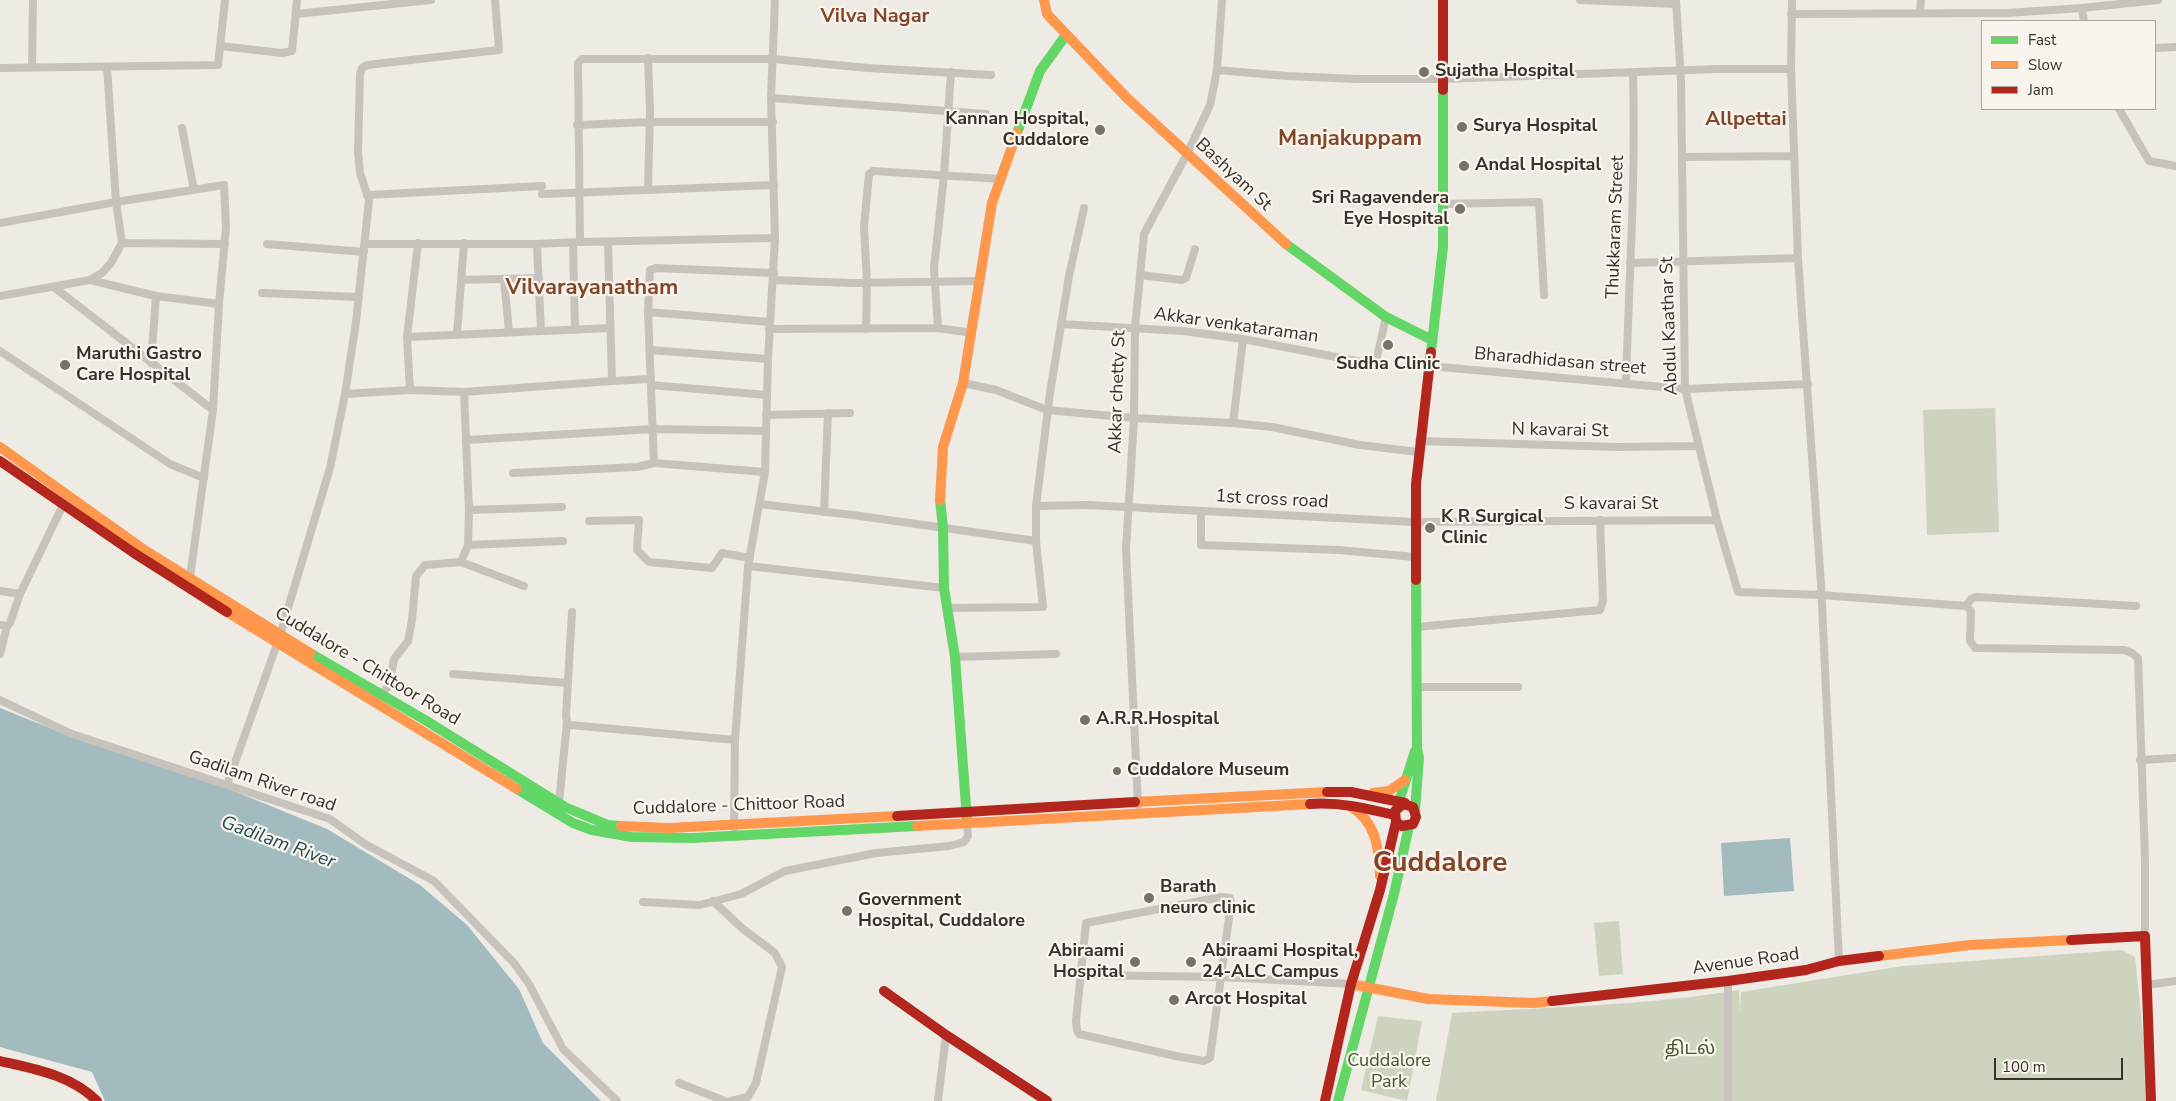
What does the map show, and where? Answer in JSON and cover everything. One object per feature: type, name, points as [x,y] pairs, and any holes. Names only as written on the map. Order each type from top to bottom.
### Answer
[{"type":"main road","name":"Bashyam St","points":[[1044,0],[1047,14],[1127,98],[1276,237],[1386,317],[1432,340]]},
{"type":"main road","points":[[1325,1101],[1351,984],[1380,890],[1401,810],[1419,758],[1417,748],[1415,522],[1419,447],[1443,247],[1443,0]]},
{"type":"main road","points":[[967,817],[955,657],[944,588],[943,527],[939,508],[943,447],[963,383],[992,203],[1040,71],[1066,35]]},
{"type":"main road","name":"Cuddalore - Chittoor Road","points":[[0,447],[146,551],[190,577],[279,640]]},
{"type":"main road","name":"Cuddalore - Chittoor Road","points":[[0,461],[134,553],[279,640],[425,720],[590,830],[611,836],[666,839],[733,836],[1138,802],[1310,793],[1351,792],[1401,810]]},
{"type":"main road","name":"Cuddalore - Chittoor Road","points":[[290,646],[557,808],[608,825],[669,828],[734,824],[1139,813],[1287,804],[1345,804],[1401,810]]},
{"type":"main road","points":[[1409,826],[1402,826],[1401,810],[1405,780],[1417,748]]},
{"type":"main road","points":[[1351,792],[1381,794],[1405,780]]},
{"type":"main road","points":[[1345,804],[1356,809],[1366,818],[1374,832],[1380,850],[1380,890]]},
{"type":"main road","points":[[1338,1101],[1367,988],[1394,894],[1409,826],[1416,817],[1401,810]]},
{"type":"main road","points":[[2145,936],[2151,1101]]},
{"type":"main road","name":"Avenue Road","points":[[1351,984],[1428,998],[1534,1003],[1728,982],[1806,970],[1839,961],[1970,946],[2145,936]]},
{"type":"main road","points":[[884,991],[946,1036],[1047,1101]]},
{"type":"main road","points":[[0,1061],[46,1073],[76,1084],[98,1101]]},
{"type":"street","points":[[32,68],[33,0]]},
{"type":"street","points":[[0,68],[218,65],[225,0]]},
{"type":"street","points":[[220,46],[288,53],[292,51],[297,0]]},
{"type":"street","points":[[296,14],[431,0]]},
{"type":"street","points":[[227,785],[279,640],[330,468],[345,394],[360,297],[369,200],[360,173],[358,152],[360,74],[362,68],[367,65],[499,50],[495,0]]},
{"type":"street","points":[[733,836],[735,740],[749,562],[765,472],[769,325],[774,277],[775,238],[771,98],[776,0]]},
{"type":"street","name":"Akkar chetty St","points":[[1139,813],[1126,549],[1134,418],[1135,328],[1144,234],[1187,154],[1210,105],[1217,70],[1222,0]]},
{"type":"street","points":[[1580,0],[1676,2]]},
{"type":"street","points":[[1792,0],[1791,69],[1798,258],[1821,595],[1839,961]]},
{"type":"street","points":[[1920,13],[1921,0]]},
{"type":"street","points":[[1791,14],[2007,13],[2158,0]]},
{"type":"street","name":"Abdul Kaathar St","points":[[1676,2],[1681,70],[1684,389],[1717,520],[1738,592],[1821,595]]},
{"type":"street","points":[[2082,8],[2084,20]]},
{"type":"street","points":[[2156,48],[2176,47]]},
{"type":"street","points":[[648,58],[648,189]]},
{"type":"street","points":[[575,330],[576,242],[579,191],[578,63],[582,59],[773,59],[868,68],[990,75]]},
{"type":"street","points":[[0,296],[55,288],[90,280],[102,273],[111,264],[122,243],[116,202],[107,67]]},
{"type":"street","points":[[1217,70],[1324,78],[1444,79],[1681,70],[1791,69]]},
{"type":"street","points":[[938,328],[934,268],[944,176],[951,72]]},
{"type":"street","name":"Thukkaram Street","points":[[1626,383],[1635,152],[1633,73]]},
{"type":"street","points":[[771,98],[986,114]]},
{"type":"street","points":[[2120,110],[2149,161],[2176,166]]},
{"type":"street","points":[[578,125],[649,122],[773,122]]},
{"type":"street","points":[[182,128],[194,190]]},
{"type":"street","points":[[1682,157],[1794,156]]},
{"type":"street","points":[[866,329],[867,282],[864,226],[869,174],[873,171],[1000,178]]},
{"type":"street","points":[[0,223],[224,185],[226,227],[218,304],[213,410],[190,577]]},
{"type":"street","points":[[367,195],[774,186]]},
{"type":"street","points":[[1443,204],[1539,202],[1544,295]]},
{"type":"street","points":[[948,608],[1043,607],[1036,541],[1036,506],[1047,410],[1073,254],[1084,208]]},
{"type":"street","points":[[267,244],[364,248],[418,243],[537,244],[775,238]]},
{"type":"street","points":[[122,243],[225,244]]},
{"type":"street","points":[[410,390],[407,338],[418,243]]},
{"type":"street","points":[[457,334],[464,243]]},
{"type":"street","points":[[608,243],[612,381]]},
{"type":"street","points":[[537,244],[541,331]]},
{"type":"street","points":[[1140,275],[1182,280],[1186,278],[1195,249]]},
{"type":"street","points":[[1630,263],[1798,258]]},
{"type":"street","points":[[654,463],[648,312],[648,276],[650,270],[656,268],[867,282],[980,281]]},
{"type":"street","points":[[461,280],[539,278]]},
{"type":"street","points":[[504,279],[509,332]]},
{"type":"street","points":[[90,280],[156,296],[218,304]]},
{"type":"street","points":[[55,288],[213,410]]},
{"type":"street","points":[[262,293],[360,297]]},
{"type":"street","points":[[151,363],[156,296]]},
{"type":"street","points":[[648,312],[769,325],[866,329],[938,328],[972,333]]},
{"type":"street","name":"Akkar venkataraman","points":[[1061,324],[1135,328],[1244,339],[1372,364],[1376,362],[1386,317]]},
{"type":"street","points":[[407,338],[457,334],[610,328]]},
{"type":"street","points":[[1233,423],[1244,339]]},
{"type":"street","points":[[0,350],[170,464],[204,478]]},
{"type":"street","points":[[650,350],[768,359]]},
{"type":"street","name":"Bharadhidasan street","points":[[1429,366],[1684,389],[1808,384]]},
{"type":"street","points":[[345,394],[410,390],[464,392],[612,381],[651,382],[767,395]]},
{"type":"street","name":"N kavarai St","points":[[963,383],[996,390],[1047,410],[1272,427],[1360,445],[1419,447],[1699,446]]},
{"type":"street","points":[[461,562],[468,545],[469,510],[464,392]]},
{"type":"street","points":[[766,415],[850,413]]},
{"type":"street","points":[[824,512],[828,414]]},
{"type":"street","points":[[467,440],[654,429],[766,431]]},
{"type":"street","points":[[513,473],[637,467],[654,463],[765,472]]},
{"type":"street","points":[[760,504],[943,527],[1036,541]]},
{"type":"street","points":[[0,654],[3,626],[12,618],[20,594],[63,505]]},
{"type":"street","name":"1st cross road","points":[[1036,506],[1087,505],[1415,522]]},
{"type":"street","points":[[469,510],[562,507]]},
{"type":"street","points":[[1201,511],[1201,545],[1339,550],[1415,557]]},
{"type":"street","points":[[589,521],[639,520],[637,550],[649,562],[712,568],[722,553],[749,562],[944,588]]},
{"type":"street","points":[[1416,627],[1600,610],[1603,601],[1600,520]]},
{"type":"street","name":"S kavarai St","points":[[1415,522],[1717,520]]},
{"type":"street","points":[[468,545],[563,541]]},
{"type":"street","points":[[380,695],[389,686],[394,659],[408,641],[416,576],[425,565],[461,562],[524,586]]},
{"type":"street","points":[[0,591],[20,594]]},
{"type":"street","points":[[1821,595],[1966,606],[1971,611],[1970,640],[1975,648],[2124,650],[2138,658],[2140,760],[2145,859],[2145,936]]},
{"type":"street","points":[[1966,606],[1971,599],[1976,597],[2136,606]]},
{"type":"street","points":[[557,808],[567,722],[572,612]]},
{"type":"street","points":[[955,657],[1056,654]]},
{"type":"street","points":[[453,674],[568,682]]},
{"type":"street","points":[[1417,687],[1518,687]]},
{"type":"street","name":"Gadilam River road","points":[[0,700],[72,734],[330,819],[365,844],[434,881],[514,963],[529,984],[563,1049],[617,1101]]},
{"type":"street","points":[[567,722],[576,726],[735,740]]},
{"type":"street","points":[[2140,760],[2176,758]]},
{"type":"street","points":[[643,902],[700,905],[741,894],[785,871],[876,853],[949,846],[964,842],[968,836],[967,817]]},
{"type":"street","points":[[1221,897],[1230,898],[1222,978],[1210,1058],[1204,1061],[1079,1034],[1077,1030],[1076,1021],[1086,923],[1221,897]]},
{"type":"street","points":[[713,901],[743,929],[775,953],[782,967],[756,1083],[748,1097],[731,1101]]},
{"type":"street","points":[[1080,975],[1222,978],[1351,984]]},
{"type":"street","points":[[2147,985],[2176,981]]},
{"type":"street","points":[[1728,982],[1728,1101]]},
{"type":"street","points":[[938,1101],[946,1036]]},
{"type":"street","points":[[679,1083],[725,1101]]},
{"type":"green space","points":[[1995,408],[1999,532],[1927,535],[1923,410]]},
{"type":"green space","points":[[1619,921],[1623,974],[1599,976],[1594,923]]},
{"type":"green space","name":"திடல்","points":[[2122,950],[2135,957],[2150,1101],[1436,1101],[1452,1013],[1632,1003],[1739,990],[1740,1014],[1741,992],[1903,966]]},
{"type":"green space","name":"Cuddalore Park","points":[[1378,1016],[1422,1021],[1407,1101],[1361,1090]]},
{"type":"water","name":"Gadilam River","points":[[0,708],[70,736],[197,776],[327,829],[420,885],[467,925],[519,989],[543,1043],[601,1101],[105,1101],[92,1072],[0,1047]]},
{"type":"water","points":[[1790,838],[1794,891],[1724,896],[1721,843]]},
{"type":"traffic: fast","points":[[1017,133],[1040,71],[1066,35]]},
{"type":"traffic: fast","points":[[1431,352],[1443,247],[1443,90]]},
{"type":"traffic: fast","points":[[1286,244],[1386,317],[1432,340]]},
{"type":"traffic: fast","points":[[940,500],[943,527],[944,588],[955,657],[967,820]]},
{"type":"traffic: fast","points":[[1415,810],[1419,758],[1417,748],[1416,580]]},
{"type":"traffic: fast","points":[[310,653],[425,720],[565,807],[608,825],[621,826]]},
{"type":"traffic: fast","points":[[1397,808],[1415,751]]},
{"type":"traffic: fast","points":[[517,789],[573,823],[592,830],[632,837],[692,838],[917,826]]},
{"type":"traffic: fast","points":[[1338,1101],[1394,894],[1409,826]]},
{"type":"traffic: slow","points":[[1044,0],[1047,14],[1127,98],[1286,244]]},
{"type":"traffic: slow","points":[[940,500],[943,447],[963,383],[992,203],[1017,133]]},
{"type":"traffic: slow","points":[[0,447],[146,551],[310,653]]},
{"type":"traffic: slow","points":[[227,612],[517,789]]},
{"type":"traffic: slow","points":[[1373,793],[1389,791],[1405,780]]},
{"type":"traffic: slow","points":[[1135,802],[1327,792]]},
{"type":"traffic: slow","points":[[917,826],[1310,804]]},
{"type":"traffic: slow","points":[[1350,806],[1359,812],[1371,828],[1379,855],[1380,876]]},
{"type":"traffic: slow","points":[[621,826],[669,828],[897,816]]},
{"type":"traffic: slow","points":[[1879,956],[1970,945],[2071,940]]},
{"type":"traffic: slow","points":[[1351,984],[1428,999],[1534,1003],[1552,1001]]},
{"type":"traffic: jam","points":[[1443,0],[1443,90]]},
{"type":"traffic: jam","points":[[1416,580],[1416,484],[1431,352]]},
{"type":"traffic: jam","points":[[0,461],[134,553],[227,612]]},
{"type":"traffic: jam","points":[[1327,792],[1351,792],[1405,803]]},
{"type":"traffic: jam","points":[[897,816],[1135,802]]},
{"type":"traffic: jam","points":[[1310,804],[1342,805],[1394,815]]},
{"type":"traffic: jam","points":[[1325,1101],[1351,984],[1380,890],[1396,822],[1395,811],[1403,804],[1413,807],[1416,817],[1413,824],[1402,826],[1396,822]]},
{"type":"traffic: jam","points":[[2071,940],[2145,936],[2151,1101]]},
{"type":"traffic: jam","points":[[1552,1001],[1728,981],[1806,970],[1839,961],[1879,956]]},
{"type":"traffic: jam","points":[[884,991],[946,1035],[1047,1101]]},
{"type":"traffic: jam","points":[[0,1061],[52,1074],[76,1085],[97,1101]]},
{"type":"place","name":"Sujatha Hospital","points":[[1424,72]]},
{"type":"place","name":"Surya Hospital","points":[[1462,127]]},
{"type":"place","name":"Kannan Hospital, Cuddalore","points":[[1100,130]]},
{"type":"place","name":"Andal Hospital","points":[[1464,166]]},
{"type":"place","name":"Sri Ragavendera Eye Hospital","points":[[1460,209]]},
{"type":"place","name":"Sudha Clinic","points":[[1388,345]]},
{"type":"place","name":"Maruthi Gastro Care Hospital","points":[[65,365]]},
{"type":"place","name":"K R Surgical Clinic","points":[[1430,528]]},
{"type":"place","name":"A.R.R.Hospital","points":[[1085,720]]},
{"type":"place","name":"Cuddalore Museum","points":[[1117,771]]},
{"type":"place","name":"Barath neuro clinic","points":[[1149,898]]},
{"type":"place","name":"Government Hospital, Cuddalore","points":[[847,911]]},
{"type":"place","name":"Abiraami Hospital","points":[[1135,962]]},
{"type":"place","name":"Abiraami Hospital, 24-ALC Campus","points":[[1191,962]]},
{"type":"place","name":"Arcot Hospital","points":[[1174,1000]]},
{"type":"district","name":"Vilva Nagar","points":[[875,17]]},
{"type":"district","name":"Allpettai","points":[[1746,120]]},
{"type":"district","name":"Manjakuppam","points":[[1350,140]]},
{"type":"district","name":"Vilvarayanatham","points":[[592,289]]},
{"type":"district","name":"Cuddalore","points":[[1440,864]]}]
